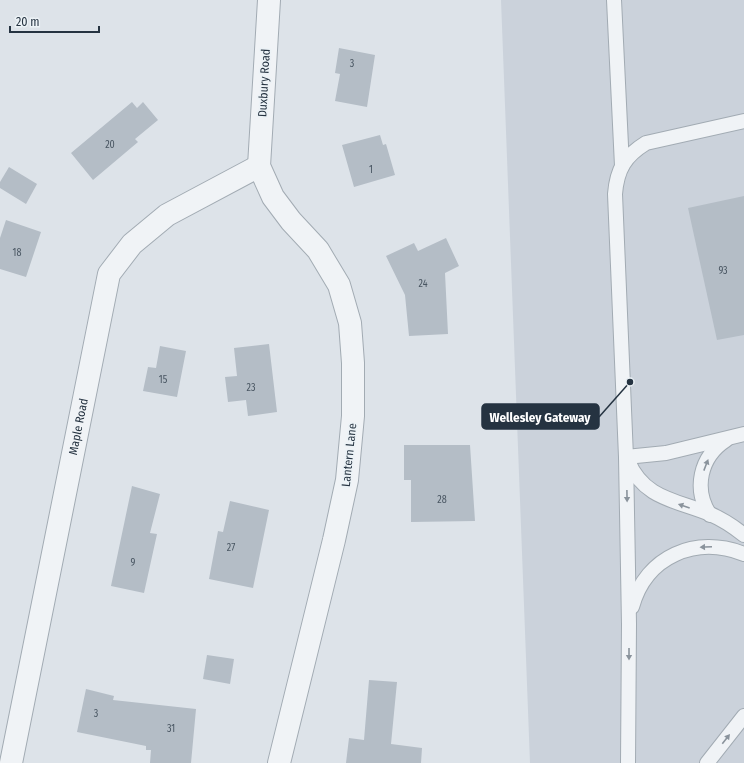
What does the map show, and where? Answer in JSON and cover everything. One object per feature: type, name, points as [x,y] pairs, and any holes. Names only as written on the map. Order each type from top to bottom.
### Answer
[{"type":"street","name":"Duxbury Road","points":[[259,166],[269,0]]},
{"type":"street","name":"Maple Road","points":[[11,763],[109,274],[132,244],[167,215],[259,166]]},
{"type":"street","name":"Lantern Lane","points":[[259,166],[273,197],[291,221],[318,250],[339,285],[350,323],[353,363],[353,416],[347,480],[334,540],[279,763]]},
{"type":"lane","points":[[614,0],[622,166]]},
{"type":"lane","points":[[628,763],[629,624],[626,457],[615,194],[618,174],[622,166],[636,150],[646,143],[744,121]]},
{"type":"lane","points":[[626,457],[666,453],[744,434]]},
{"type":"lane","points":[[710,515],[702,499],[702,476],[708,458],[720,444],[728,438]]},
{"type":"lane","points":[[626,457],[638,478],[646,487],[668,500],[710,515],[744,535]]},
{"type":"lane","points":[[629,624],[635,598],[640,587],[652,571],[666,558],[688,549],[700,547],[726,548],[744,554]]},
{"type":"lane","points":[[707,763],[744,716]]},
{"type":"shaded area","points":[[501,0],[744,0],[744,763],[530,763]]},
{"type":"building","points":[[339,48],[375,55],[367,107],[335,101],[340,74],[335,73]]},
{"type":"building","points":[[132,102],[137,108],[143,102],[158,120],[135,139],[138,142],[93,180],[71,153]]},
{"type":"building","points":[[380,135],[383,145],[386,144],[395,175],[354,187],[342,145]]},
{"type":"building","points":[[9,167],[37,184],[26,204],[0,188],[0,182]]},
{"type":"building","points":[[744,196],[744,335],[717,340],[688,208]]},
{"type":"building","points":[[6,220],[41,232],[26,277],[0,269],[0,238]]},
{"type":"building","points":[[446,238],[459,266],[445,273],[448,334],[409,336],[405,295],[386,256],[414,243],[418,251]]},
{"type":"building","points":[[269,344],[277,412],[248,416],[246,400],[228,402],[225,377],[237,376],[234,348]]},
{"type":"building","points":[[160,346],[186,351],[177,397],[143,391],[148,367],[156,368]]},
{"type":"building","points":[[404,445],[470,445],[475,521],[411,522],[411,480],[404,480]]},
{"type":"building","points":[[132,486],[160,494],[150,533],[157,534],[144,593],[111,586]]},
{"type":"building","points":[[230,501],[269,510],[253,588],[209,579],[218,531],[223,532]]},
{"type":"building","points":[[207,655],[234,659],[230,684],[203,679]]},
{"type":"building","points":[[369,680],[397,682],[391,744],[422,748],[421,763],[346,763],[349,738],[364,740]]},
{"type":"building","points":[[86,689],[114,696],[113,700],[196,709],[191,763],[150,763],[151,750],[146,750],[146,746],[77,732]]},
{"type":"place","name":"Wellesley Gateway","points":[[630,382]]}]
